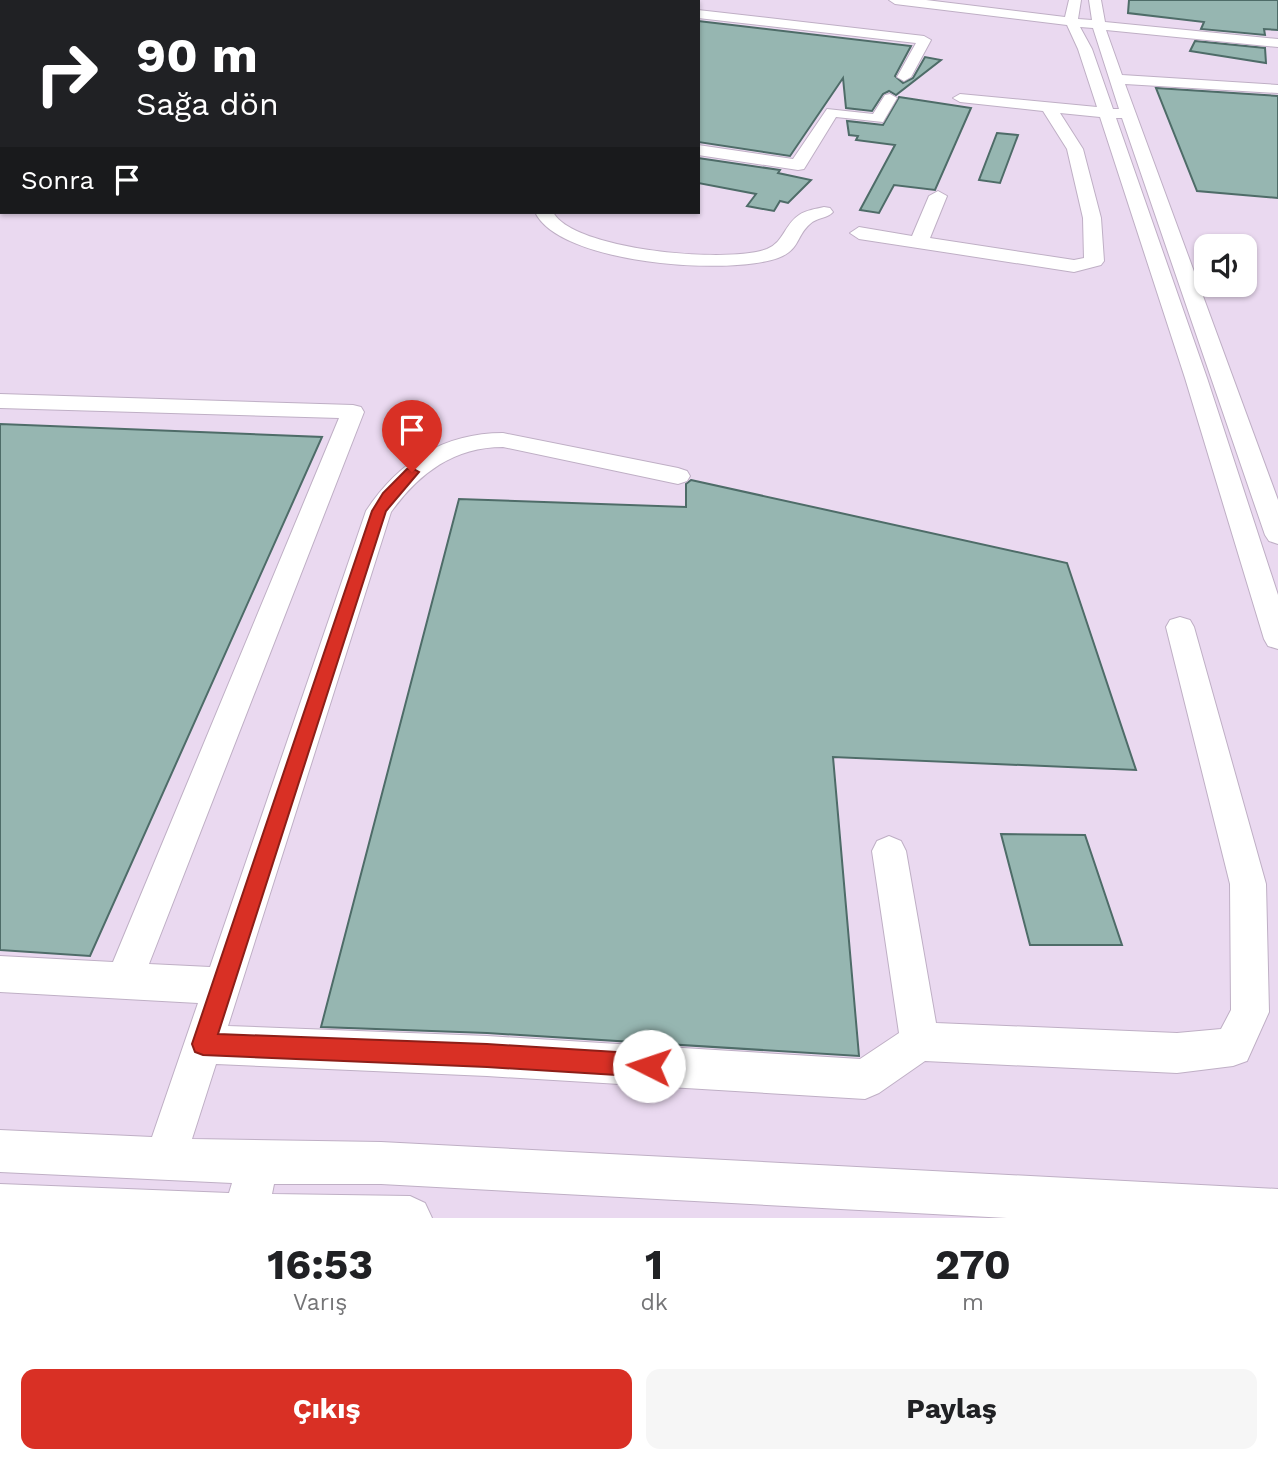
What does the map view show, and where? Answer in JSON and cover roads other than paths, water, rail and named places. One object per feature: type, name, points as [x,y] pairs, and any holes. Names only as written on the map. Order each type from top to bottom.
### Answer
[{"type":"street","points":[[895,0],[1072,11]]},
{"type":"street","points":[[941,0],[1072,11],[1278,37]]},
{"type":"street","points":[[1072,11],[1196,378],[1278,639]]},
{"type":"street","points":[[700,14],[924,40],[904,77]]},
{"type":"street","points":[[1097,14],[1123,25],[1278,43]]},
{"type":"street","points":[[1097,14],[1115,79],[1278,535]]},
{"type":"street","points":[[1115,79],[1278,89]]},
{"type":"street","points":[[700,150],[798,165],[832,112],[878,119],[890,98]]},
{"type":"street","points":[[960,98],[1129,115]]},
{"type":"street","points":[[859,233],[1074,266],[1094,261],[1092,218],[1076,149],[1049,108]]},
{"type":"street","points":[[919,242],[938,196]]},
{"type":"street","points":[[545,214],[551,223],[576,237],[649,258],[698,262],[752,258],[774,253],[791,243],[799,221],[824,212]]},
{"type":"street","points":[[1196,378],[1221,380]]},
{"type":"street","points":[[0,401],[353,412],[124,981]]},
{"type":"street","points":[[165,1158],[379,511],[400,483],[454,445],[484,439],[503,440],[678,475]]},
{"type":"street","points":[[203,1044],[487,1056],[865,1079],[920,1042],[1177,1053],[1233,1047],[1250,1012],[1248,884],[1181,627]]},
{"type":"street","points":[[889,851],[920,1042]]},
{"type":"street","points":[[0,974],[222,986]]},
{"type":"street","points":[[0,1151],[258,1163],[381,1163],[1278,1210]]},
{"type":"street","points":[[244,1217],[258,1163]]},
{"type":"street","points":[[0,1206],[244,1217],[411,1218]]}]
